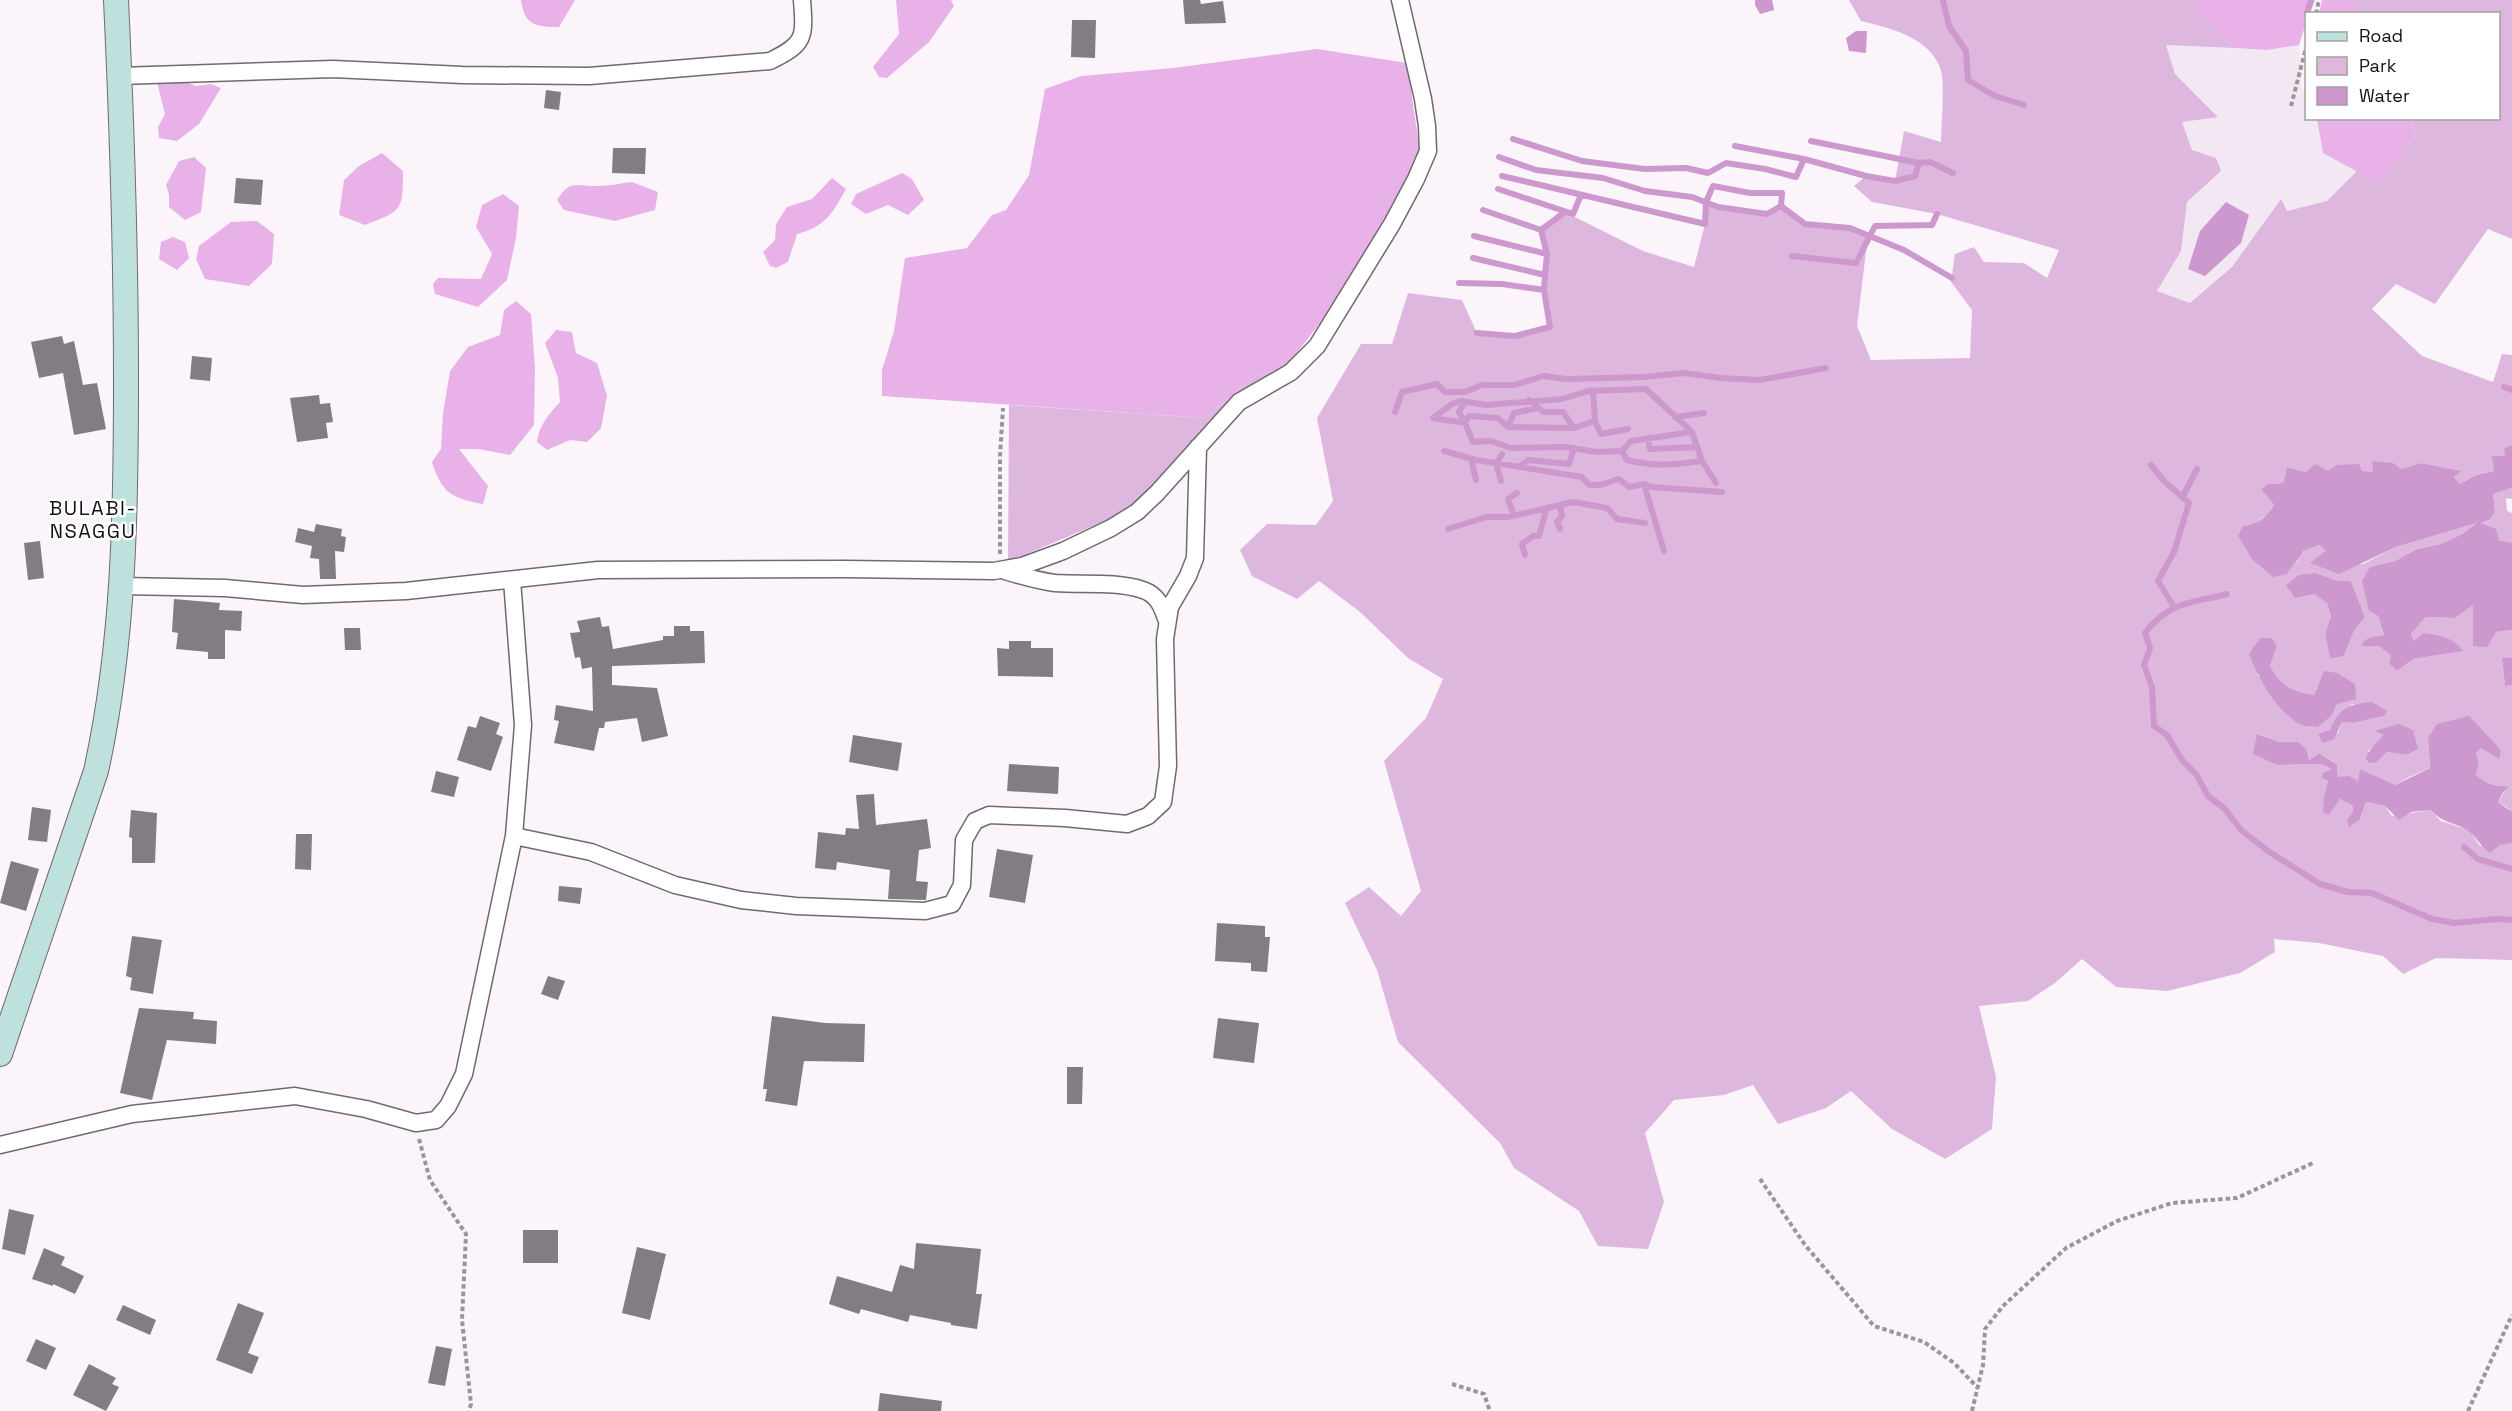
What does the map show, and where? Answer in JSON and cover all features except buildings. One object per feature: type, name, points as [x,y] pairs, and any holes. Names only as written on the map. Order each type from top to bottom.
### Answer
[{"type":"street","points":[[0,1054],[96,771],[106,726],[122,586],[126,468],[126,365],[120,76],[116,0]]},
{"type":"street","points":[[120,76],[333,69],[462,75],[589,75],[770,61],[795,49],[804,33],[802,0]]},
{"type":"street","points":[[122,586],[225,588],[303,595],[406,591],[598,570],[1001,570],[1022,566],[1063,551],[1111,528],[1137,512],[1239,402],[1291,372],[1317,346],[1392,224],[1428,151],[1427,126],[1400,0]]},
{"type":"street","points":[[514,836],[591,852],[675,885],[741,900],[796,906],[925,911],[952,904],[962,885],[964,840],[975,821],[989,814],[1127,824],[1148,816],[1163,802],[1168,766],[1165,639],[1170,607],[1188,576],[1195,558],[1197,447]]},
{"type":"street","points":[[1001,570],[1034,580],[1115,585],[1144,590],[1160,601],[1168,622]]},
{"type":"street","points":[[0,1145],[132,1114],[295,1096],[366,1108],[416,1123],[436,1120],[448,1107],[464,1074],[514,836],[523,725],[512,580]]},
{"type":"path","points":[[2291,106],[2305,55]]},
{"type":"path","points":[[1001,570],[1000,456],[1003,408]]},
{"type":"path","points":[[416,1123],[430,1180],[466,1234],[462,1320],[471,1404],[469,1411]]},
{"type":"path","points":[[1972,1411],[1983,1365],[1985,1329],[2003,1306],[2066,1248],[2117,1221],[2172,1203],[2237,1198],[2316,1162]]},
{"type":"path","points":[[1760,1179],[1805,1245],[1874,1326],[1924,1342],[1954,1364],[1978,1388]]},
{"type":"path","points":[[2468,1411],[2512,1315]]},
{"type":"path","points":[[1452,1384],[1484,1394],[1490,1411]]},
{"type":"shaded area","points":[[521,0],[575,0],[559,27],[533,23],[525,15]]},
{"type":"shaded area","points":[[896,0],[951,0],[954,6],[929,42],[887,78],[879,77],[873,67],[899,34]]},
{"type":"shaded area","points":[[2192,0],[2315,0],[2310,12],[2305,12],[2305,26],[2299,45],[2267,50],[2233,48],[2203,17]]},
{"type":"shaded area","points":[[2322,0],[2342,0],[2362,8],[2362,12],[2319,12]]},
{"type":"shaded area","points":[[2166,45],[2267,50],[2299,45],[2302,88],[2305,91],[2305,120],[2317,120],[2323,153],[2358,170],[2327,201],[2287,211],[2280,200],[2232,267],[2190,303],[2157,291],[2181,251],[2187,202],[2221,171],[2215,158],[2192,150],[2181,122],[2218,116],[2175,74]]},
{"type":"shaded area","points":[[1317,49],[1407,63],[1420,152],[1399,197],[1325,317],[1284,369],[1256,376],[1205,418],[882,396],[882,370],[894,331],[905,258],[967,248],[992,215],[1006,210],[1029,175],[1045,89],[1081,76],[1173,68]]},
{"type":"shaded area","points":[[174,77],[196,86],[210,84],[221,88],[199,124],[177,141],[159,138],[158,127],[165,114],[157,82]]},
{"type":"shaded area","points":[[2317,120],[2411,120],[2416,136],[2378,183],[2323,153]]},
{"type":"shaded area","points":[[382,153],[403,171],[401,202],[398,208],[387,216],[365,225],[339,215],[344,180],[359,166]]},
{"type":"shaded area","points":[[194,157],[206,168],[201,212],[185,220],[169,207],[166,185],[179,161]]},
{"type":"shaded area","points":[[902,173],[912,179],[924,200],[908,215],[888,205],[866,214],[851,204],[856,194]]},
{"type":"shaded area","points":[[832,178],[846,189],[837,205],[821,223],[797,234],[788,262],[776,268],[770,266],[763,252],[775,240],[776,224],[787,207],[812,199]]},
{"type":"shaded area","points":[[632,182],[658,192],[655,210],[615,221],[564,210],[557,200],[566,189],[575,185],[602,186]]},
{"type":"shaded area","points":[[503,194],[519,206],[516,238],[507,280],[478,307],[435,294],[433,284],[438,278],[481,279],[492,254],[476,227],[482,205]]},
{"type":"shaded area","points":[[257,221],[274,234],[272,264],[249,286],[205,279],[196,259],[199,246],[231,222]]},
{"type":"shaded area","points":[[173,237],[185,242],[189,258],[177,270],[159,259],[161,242]]},
{"type":"shaded area","points":[[516,301],[531,314],[535,367],[534,425],[510,455],[478,449],[459,449],[488,486],[483,504],[456,497],[450,493],[444,488],[432,462],[441,449],[443,413],[450,371],[468,347],[500,335],[504,310]]},
{"type":"shaded area","points":[[556,330],[572,332],[576,353],[597,363],[607,396],[601,428],[587,442],[570,440],[547,450],[537,442],[542,425],[560,402],[558,378],[545,343]]},
{"type":"green space","points":[[1849,0],[2192,0],[2203,17],[2233,48],[2166,45],[2175,74],[2218,117],[2182,122],[2192,150],[2216,158],[2221,171],[2187,202],[2181,251],[2157,291],[2190,303],[2232,267],[2281,199],[2287,211],[2327,201],[2358,170],[2378,182],[2416,136],[2411,120],[2500,120],[2500,12],[2362,12],[2361,8],[2342,0],[2512,0],[2512,239],[2488,229],[2435,304],[2396,284],[2372,309],[2422,356],[2493,382],[2502,354],[2512,355],[2512,445],[2504,448],[2506,456],[2494,471],[2476,475],[2460,484],[2454,477],[2460,471],[2421,463],[2401,469],[2372,461],[2374,472],[2306,472],[2287,467],[2283,483],[2268,484],[2261,489],[2274,505],[2254,525],[2291,565],[2298,561],[2303,551],[2320,545],[2327,551],[2311,563],[2363,564],[2396,547],[2491,519],[2495,511],[2493,494],[2512,488],[2512,499],[2506,498],[2507,511],[2512,513],[2512,543],[2499,540],[2479,523],[2441,544],[2417,549],[2395,561],[2370,567],[2369,611],[2378,616],[2384,636],[2362,646],[2379,646],[2391,656],[2397,671],[2413,659],[2462,651],[2414,641],[2411,634],[2426,617],[2455,618],[2474,604],[2474,646],[2496,632],[2512,630],[2512,658],[2502,659],[2505,686],[2512,685],[2512,815],[2508,808],[2498,802],[2508,786],[2491,784],[2476,775],[2479,762],[2476,754],[2482,747],[2501,750],[2428,738],[2430,768],[2395,785],[2360,770],[2358,782],[2338,777],[2337,765],[2319,753],[2309,760],[2298,742],[2280,742],[2258,734],[2277,765],[2321,764],[2333,769],[2322,778],[2328,781],[2324,796],[2329,814],[2340,799],[2353,806],[2353,812],[2360,819],[2366,802],[2385,806],[2392,816],[2430,810],[2441,821],[2469,830],[2480,846],[2512,843],[2512,960],[2436,958],[2403,974],[2383,956],[2319,943],[2274,939],[2275,952],[2240,973],[2167,991],[2116,987],[2082,959],[2055,983],[2028,1001],[1979,1006],[1996,1077],[1992,1129],[1945,1159],[1892,1129],[1851,1091],[1826,1108],[1778,1124],[1753,1085],[1724,1095],[1674,1100],[1645,1133],[1664,1202],[1648,1249],[1598,1246],[1579,1211],[1514,1168],[1500,1143],[1398,1042],[1377,970],[1345,903],[1369,887],[1401,916],[1421,891],[1384,761],[1426,718],[1443,679],[1408,658],[1360,612],[1319,581],[1297,599],[1252,576],[1240,550],[1267,524],[1316,525],[1333,501],[1317,418],[1361,344],[1392,344],[1408,293],[1462,300],[1477,333],[1515,336],[1549,327],[1544,290],[1547,254],[1541,230],[1565,212],[1643,251],[1694,267],[1705,224],[1706,202],[1718,207],[1767,214],[1781,206],[1805,224],[1850,228],[1868,235],[1857,326],[1871,360],[1970,358],[1972,310],[1951,282],[1955,254],[1974,247],[1984,262],[2024,263],[2047,278],[2059,250],[1937,214],[1872,202],[1854,186],[1866,176],[1895,181],[1904,131],[1941,142],[1943,85],[1941,71],[1936,60],[1929,50],[1908,36],[1861,21]],"holes":[[[2316,573],[2338,581],[2351,581],[2365,617],[2354,631],[2344,656],[2330,659],[2325,634],[2331,616],[2327,603],[2315,594]],[[2277,646],[2270,666],[2279,679],[2293,690],[2314,695],[2319,682],[2337,704],[2332,715],[2257,675]],[[2352,704],[2384,716],[2353,723],[2342,722],[2338,733],[2319,734],[2330,730]],[[2376,731],[2418,749],[2407,755],[2387,752],[2376,763],[2368,751],[2383,735]]]},
{"type":"green space","points":[[1284,369],[1204,429],[1139,502],[1119,515],[1008,562],[1009,405],[1205,418],[1256,376]]},
{"type":"water","points":[[1755,0],[1772,0],[1774,10],[1760,14]]},
{"type":"water","points":[[1856,31],[1867,31],[1866,53],[1849,51],[1846,38]]},
{"type":"water","points":[[2226,202],[2249,215],[2241,243],[2205,276],[2188,269],[2200,231]]},
{"type":"water","points":[[2512,445],[2512,488],[2493,494],[2495,511],[2491,519],[2480,523],[2496,529],[2499,540],[2512,543],[2512,630],[2496,632],[2487,647],[2473,646],[2473,605],[2455,618],[2426,617],[2411,634],[2414,641],[2423,633],[2445,638],[2455,643],[2463,651],[2413,659],[2397,671],[2389,663],[2391,656],[2379,646],[2361,646],[2368,639],[2384,635],[2378,616],[2369,611],[2362,581],[2370,567],[2395,561],[2417,549],[2441,544],[2464,533],[2477,523],[2396,547],[2339,574],[2310,563],[2326,551],[2320,545],[2303,551],[2287,574],[2273,577],[2252,559],[2238,536],[2243,526],[2261,520],[2274,505],[2261,489],[2268,484],[2283,483],[2287,467],[2306,472],[2315,464],[2328,471],[2337,465],[2359,464],[2362,471],[2373,472],[2372,461],[2393,463],[2401,469],[2421,463],[2461,471],[2454,477],[2460,484],[2476,475],[2494,471],[2492,456],[2505,456],[2504,448]]},
{"type":"water","points":[[2316,573],[2338,581],[2351,581],[2365,617],[2354,631],[2344,656],[2330,659],[2325,634],[2331,616],[2327,603],[2314,594],[2295,598],[2286,585],[2299,575]]},
{"type":"water","points":[[2260,638],[2272,638],[2277,646],[2270,666],[2288,687],[2314,695],[2324,671],[2337,673],[2355,684],[2356,699],[2337,704],[2332,715],[2318,727],[2299,724],[2276,702],[2253,664],[2249,654]]},
{"type":"water","points":[[2502,658],[2512,658],[2512,685],[2505,686]]},
{"type":"water","points":[[2372,702],[2387,711],[2384,716],[2353,723],[2342,722],[2334,739],[2323,743],[2318,734],[2330,730],[2346,708]]},
{"type":"water","points":[[2469,716],[2501,750],[2499,759],[2481,748],[2476,754],[2479,762],[2476,775],[2491,784],[2509,786],[2498,802],[2512,812],[2512,843],[2500,845],[2490,853],[2467,830],[2445,821],[2430,810],[2411,812],[2399,820],[2385,806],[2366,802],[2360,819],[2349,827],[2347,820],[2353,812],[2353,806],[2340,799],[2329,815],[2323,812],[2328,781],[2322,778],[2323,773],[2332,769],[2321,764],[2277,765],[2253,754],[2257,734],[2280,742],[2298,742],[2306,749],[2309,760],[2319,753],[2337,765],[2338,777],[2349,776],[2358,781],[2360,769],[2395,785],[2430,768],[2428,738],[2437,724]]},
{"type":"water","points":[[2399,724],[2413,730],[2418,749],[2407,755],[2387,752],[2376,763],[2368,762],[2367,755],[2383,735],[2375,731]]},
{"type":"waterway","points":[[1943,0],[1949,26],[1966,51],[1968,80],[1995,96],[2024,105]]},
{"type":"waterway","points":[[2307,12],[2311,0]]},
{"type":"waterway","points":[[1513,139],[1582,161],[1645,169],[1686,168],[1708,173],[1726,163],[1796,177],[1804,159],[1866,176],[1895,181],[1915,176],[1919,163],[1930,162],[1953,173]]},
{"type":"waterway","points":[[1811,141],[1919,163]]},
{"type":"waterway","points":[[1735,146],[1804,159]]},
{"type":"waterway","points":[[1499,157],[1536,170],[1603,178],[1645,191],[1692,197],[1718,207],[1767,214],[1781,206],[1805,224],[1850,228],[1904,250],[1952,278]]},
{"type":"waterway","points":[[1502,176],[1705,224],[1706,202],[1713,186],[1750,193],[1782,193],[1781,206]]},
{"type":"waterway","points":[[1498,189],[1573,214],[1581,195]]},
{"type":"waterway","points":[[1483,210],[1541,230],[1565,212]]},
{"type":"waterway","points":[[1792,256],[1856,263],[1875,226],[1932,225],[1937,214]]},
{"type":"waterway","points":[[1474,236],[1547,254],[1541,230]]},
{"type":"waterway","points":[[1473,258],[1545,275],[1547,254]]},
{"type":"waterway","points":[[1459,283],[1502,284],[1544,290],[1545,275]]},
{"type":"waterway","points":[[1477,333],[1515,336],[1550,327],[1544,290]]},
{"type":"waterway","points":[[1395,412],[1402,392],[1437,384],[1445,392],[1465,392],[1482,385],[1514,385],[1544,376],[1566,379],[1644,377],[1683,373],[1759,380],[1826,368]]},
{"type":"waterway","points":[[2504,387],[2512,390]]},
{"type":"waterway","points":[[1433,418],[1452,404],[1461,401],[1486,405],[1562,399],[1588,391],[1646,389],[1692,432],[1702,461],[1716,483]]},
{"type":"waterway","points":[[1593,391],[1595,421]]},
{"type":"waterway","points":[[1529,400],[1543,412],[1563,412],[1574,428]]},
{"type":"waterway","points":[[1465,402],[1459,412],[1465,423],[1469,416],[1498,418],[1508,427],[1574,428],[1595,421],[1601,434],[1628,429]]},
{"type":"waterway","points":[[1508,427],[1514,413],[1538,408]]},
{"type":"waterway","points":[[1675,417],[1704,413]]},
{"type":"waterway","points":[[1433,418],[1465,423],[1473,442],[1491,441],[1511,448],[1565,447],[1597,452],[1622,451],[1631,441],[1692,432]]},
{"type":"waterway","points":[[1648,438],[1650,449],[1697,447]]},
{"type":"waterway","points":[[1519,467],[1528,460],[1569,464],[1574,448]]},
{"type":"waterway","points":[[1444,451],[1476,460],[1582,477],[1589,485],[1600,485],[1619,479],[1629,487],[1644,484],[1652,487],[1722,492]]},
{"type":"waterway","points":[[1622,451],[1627,460],[1647,464],[1702,461]]},
{"type":"waterway","points":[[1501,481],[1496,464],[1502,454]]},
{"type":"waterway","points":[[1471,459],[1476,480]]},
{"type":"waterway","points":[[2151,465],[2164,481],[2189,503],[2174,552],[2158,581],[2174,607]]},
{"type":"waterway","points":[[2183,496],[2197,469]]},
{"type":"waterway","points":[[1644,484],[1664,551]]},
{"type":"waterway","points":[[1514,515],[1508,499],[1517,493]]},
{"type":"waterway","points":[[1448,529],[1486,517],[1508,517],[1573,502],[1607,508],[1617,519],[1645,523]]},
{"type":"waterway","points":[[1560,506],[1562,516],[1557,522],[1560,529]]},
{"type":"waterway","points":[[1525,555],[1522,544],[1533,536],[1539,536],[1546,510]]},
{"type":"waterway","points":[[2227,594],[2173,609],[2154,622],[2145,633],[2150,648],[2144,665],[2152,687],[2154,726],[2167,735],[2182,760],[2196,774],[2208,796],[2225,809],[2241,830],[2268,851],[2320,884],[2348,892],[2372,893],[2432,919],[2454,923],[2512,920]]},
{"type":"waterway","points":[[2464,847],[2478,859],[2512,869]]},
{"type":"district","name":"BULABI- NSAGGU","points":[[93,520]]}]
